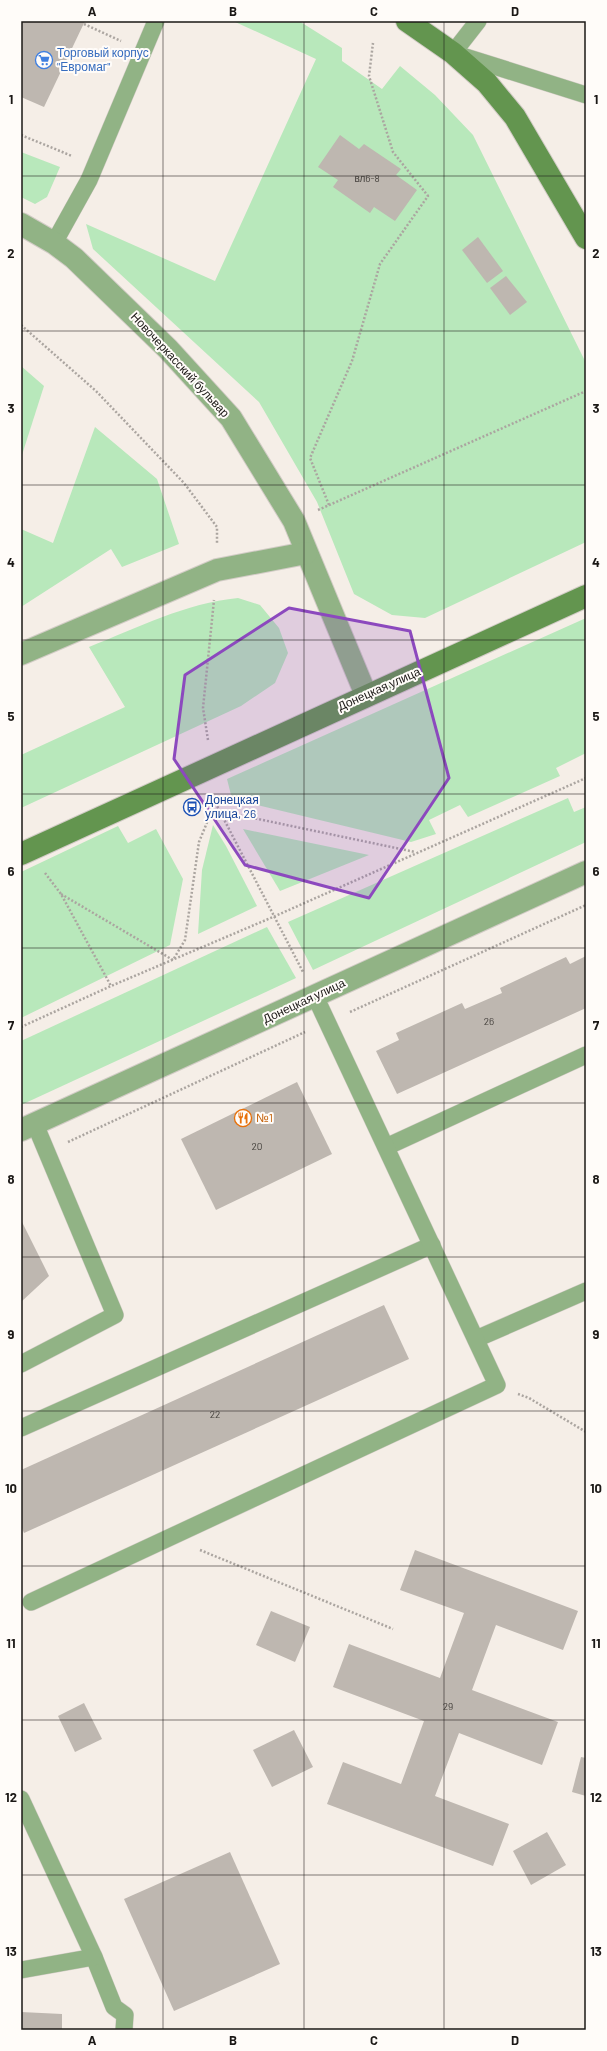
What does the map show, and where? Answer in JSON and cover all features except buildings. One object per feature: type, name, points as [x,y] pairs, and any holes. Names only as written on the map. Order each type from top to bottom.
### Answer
[{"type":"main road","points":[[407,21],[453,53],[487,83],[515,117],[586,238]]},
{"type":"main road","name":"Донецкая улица","points":[[24,852],[586,596]]},
{"type":"street","name":"Новочеркасский бульвар","points":[[21,224],[54,243],[74,258],[168,349],[231,418],[294,521],[366,695]]},
{"type":"street","points":[[21,654],[218,570],[306,553]]},
{"type":"street","name":"Донецкая улица","points":[[28,1127],[586,872]]},
{"type":"lane","points":[[54,243],[95,165],[156,21]]},
{"type":"lane","points":[[478,21],[453,53],[586,95]]},
{"type":"lane","points":[[31,1602],[497,1385],[315,996]]},
{"type":"lane","points":[[386,1147],[586,1055]]},
{"type":"lane","points":[[21,1364],[115,1314],[47,1155],[28,1127]]},
{"type":"lane","points":[[21,1428],[432,1245]]},
{"type":"lane","points":[[476,1339],[586,1291]]},
{"type":"lane","points":[[21,1799],[94,1957],[114,2007],[125,2015],[124,2030]]},
{"type":"lane","points":[[21,1970],[94,1957]]},
{"type":"path","points":[[84,24],[144,51]]},
{"type":"path","points":[[329,505],[310,458],[352,361],[380,264],[428,196],[393,152],[370,76],[373,43]]},
{"type":"path","points":[[21,135],[95,165]]},
{"type":"path","points":[[21,325],[96,391],[184,483],[217,527],[218,570],[203,708],[212,766],[218,779],[215,802],[199,842],[185,940],[173,960]]},
{"type":"path","points":[[294,521],[586,391]]},
{"type":"path","points":[[21,1027],[111,986],[273,917],[415,852],[586,778]]},
{"type":"path","points":[[215,802],[315,996]]},
{"type":"path","points":[[220,811],[415,852]]},
{"type":"path","points":[[24,852],[62,894],[111,986]]},
{"type":"path","points":[[62,894],[173,960]]},
{"type":"path","points":[[47,1155],[72,1140],[586,905]]},
{"type":"path","points":[[497,1385],[529,1398],[586,1432]]},
{"type":"path","points":[[170,1537],[393,1629]]},
{"type":"highlighted area","points":[[289,608],[410,631],[449,778],[369,898],[245,865],[174,759],[185,675]]},
{"type":"green space","points":[[233,21],[299,21],[342,48],[342,61],[382,89],[400,66],[435,95],[473,135],[586,363],[586,542],[425,618],[392,615],[354,594],[317,502],[259,402],[93,249],[86,224],[215,281],[316,59]]},
{"type":"green space","points":[[21,152],[60,167],[47,197],[35,204],[21,197]]},
{"type":"green space","points":[[21,366],[44,386],[21,458]]},
{"type":"green space","points":[[95,427],[157,479],[179,544],[122,567],[111,549],[21,607],[21,529],[53,543]]},
{"type":"green space","points":[[238,598],[260,605],[279,628],[288,653],[275,683],[241,706],[21,808],[21,755],[125,707],[89,647],[162,617],[200,605]]},
{"type":"green space","points":[[586,618],[586,753],[556,768],[560,776],[468,817],[460,805],[429,820],[436,834],[411,842],[232,799],[227,779]]},
{"type":"green space","points":[[568,798],[574,812],[586,807],[586,842],[313,970],[288,922]]},
{"type":"green space","points":[[213,825],[226,846],[257,906],[198,934],[202,870]]},
{"type":"green space","points":[[118,826],[128,843],[156,829],[183,879],[170,945],[21,1018],[21,872]]},
{"type":"green space","points":[[243,829],[369,855],[280,891]]},
{"type":"green space","points":[[267,927],[296,978],[21,1105],[21,1041]]},
{"type":"place","name":"Торговый корпус \"Евромаг\"","points":[[44,60]]},
{"type":"place","name":"Донецкая улица, 26","points":[[192,807]]},
{"type":"place","name":"№1","points":[[243,1118]]}]
